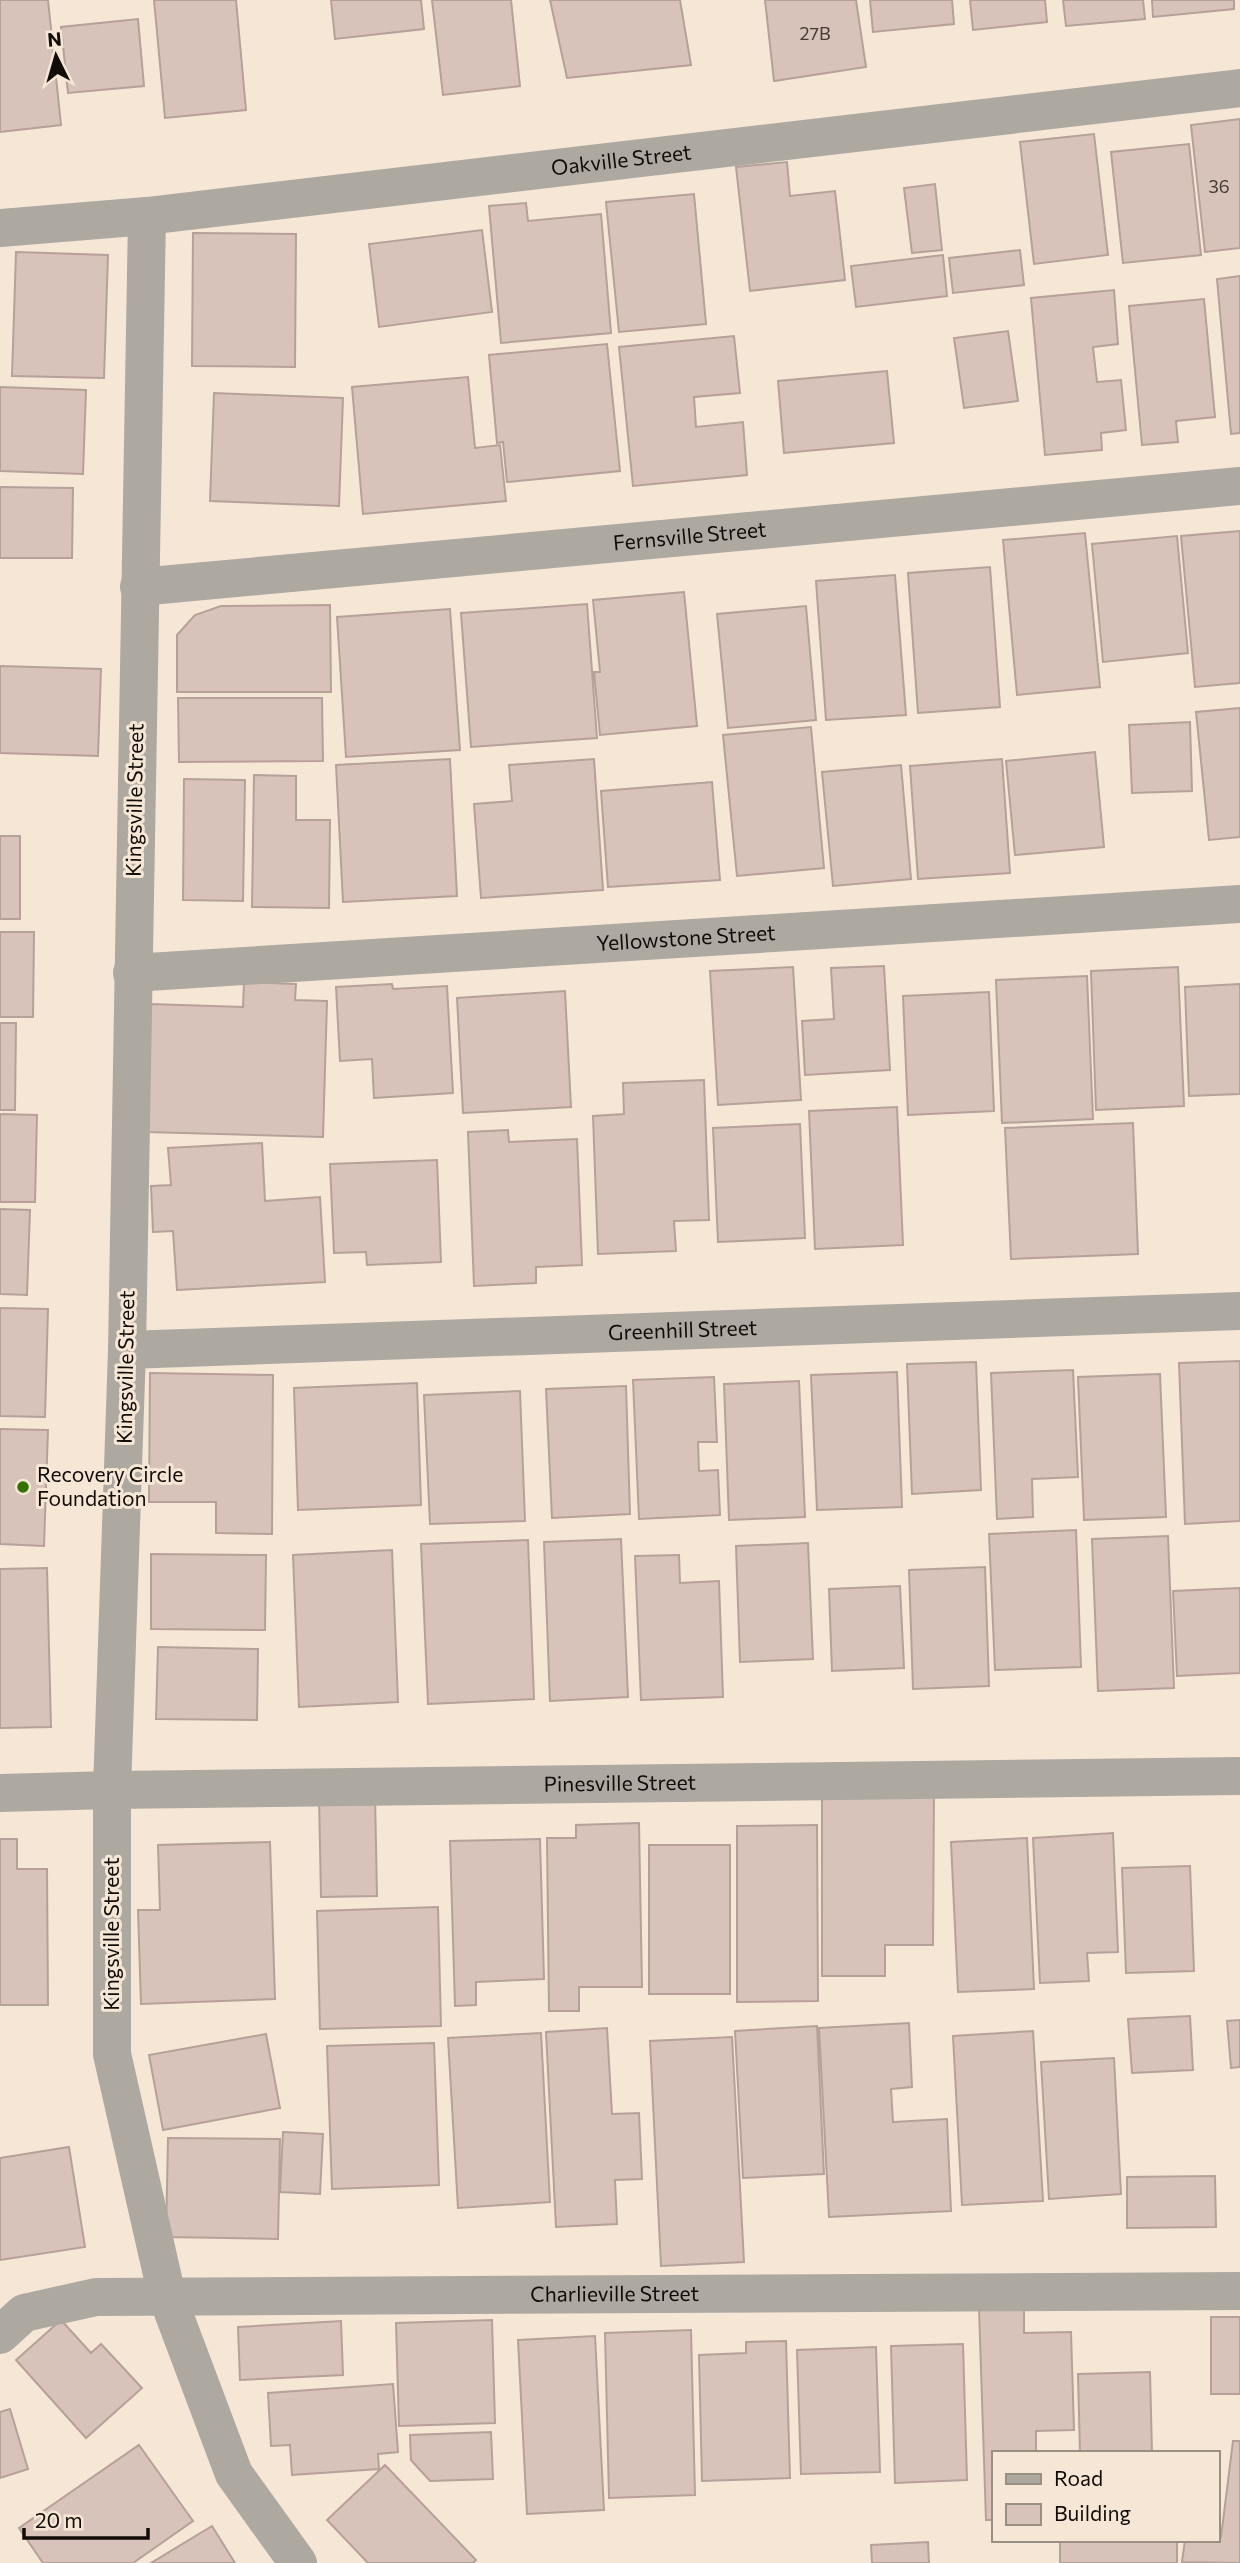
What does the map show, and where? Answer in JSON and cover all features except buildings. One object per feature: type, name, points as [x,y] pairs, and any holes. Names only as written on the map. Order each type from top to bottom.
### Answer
[{"type":"street","name":"Oakville Street","points":[[0,228],[147,216],[1240,88]]},
{"type":"street","name":"Kingsville Street","points":[[147,216],[127,1350],[113,1790],[112,2054],[167,2296],[234,2474],[298,2563]]},
{"type":"street","name":"Fernsville Street","points":[[139,587],[1240,486]]},
{"type":"street","name":"Yellowstone Street","points":[[132,973],[1240,904]]},
{"type":"street","name":"Greenhill Street","points":[[127,1350],[1240,1311]]},
{"type":"street","name":"Pinesville Street","points":[[0,1793],[1240,1776]]},
{"type":"street","name":"Charlieville Street","points":[[0,2335],[24,2313],[96,2297],[1240,2291]]},
{"type":"place","name":"Recovery Circle Foundation","points":[[23,1487]]}]
